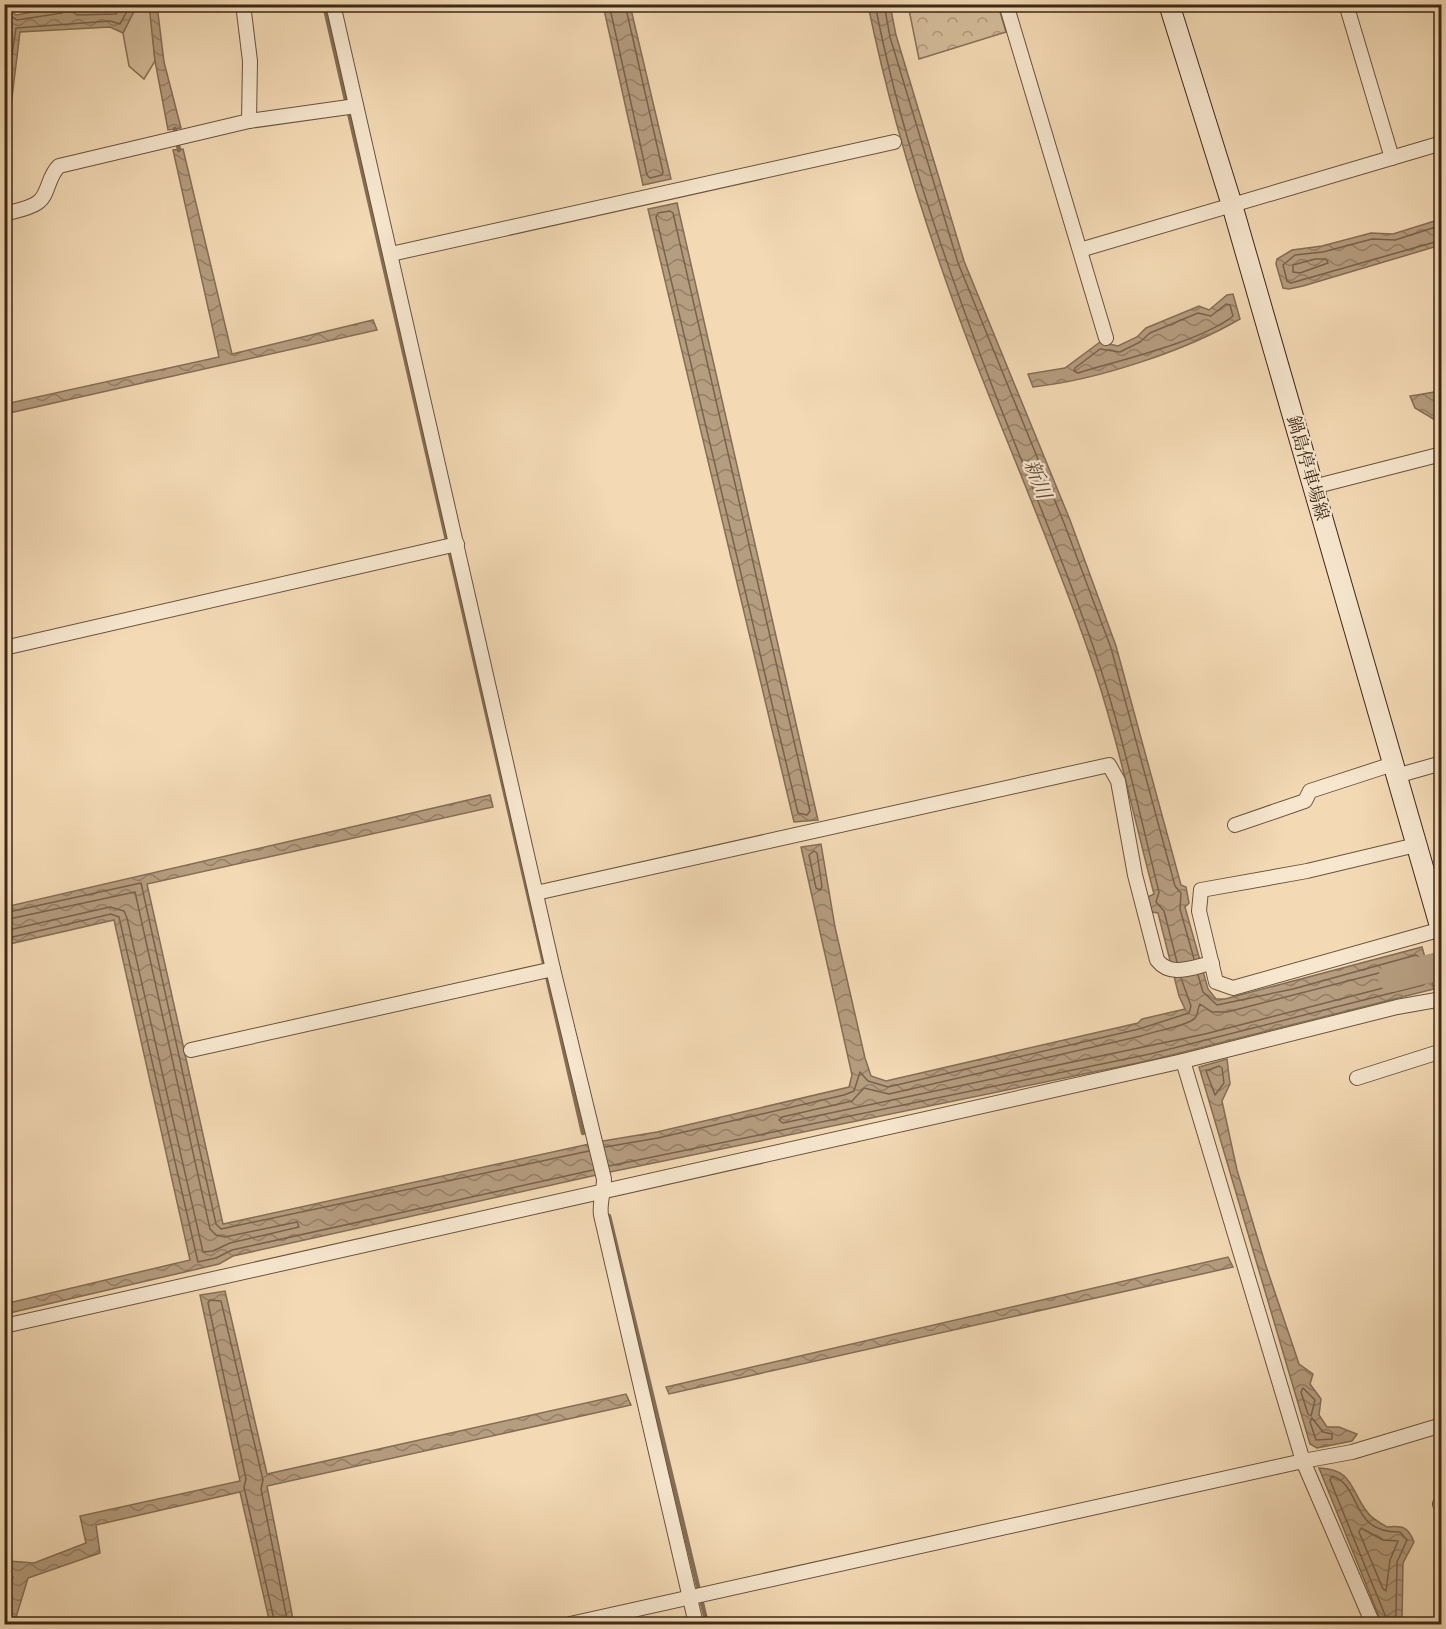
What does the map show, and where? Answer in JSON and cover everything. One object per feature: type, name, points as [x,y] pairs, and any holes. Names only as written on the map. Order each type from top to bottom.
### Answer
[{"type":"main road","name":"鍋島停車場線","points":[[1169,4],[1232,205],[1441,931]]},
{"type":"street","points":[[243,4],[250,61],[249,121]]},
{"type":"street","points":[[333,4],[536,893],[548,970],[594,1133],[604,1185],[600,1204],[601,1215],[696,1624]]},
{"type":"street","points":[[1006,4],[1106,338]]},
{"type":"street","points":[[1346,4],[1392,158]]},
{"type":"street","points":[[4,214],[39,203],[46,193],[50,174],[59,166],[177,140],[249,121],[356,106]]},
{"type":"street","points":[[391,254],[894,142]]},
{"type":"street","points":[[1080,250],[1442,143]]},
{"type":"street","points":[[1313,487],[1442,454]]},
{"type":"street","points":[[4,648],[457,544]]},
{"type":"street","points":[[1235,825],[1305,801],[1310,791],[1395,770],[1442,763]]},
{"type":"street","points":[[536,893],[1109,765],[1118,782],[1136,875],[1157,960],[1162,967],[1172,972],[1208,964]]},
{"type":"street","points":[[1416,845],[1307,871],[1201,890],[1198,911],[1208,964],[1216,982],[1233,988],[1441,931]]},
{"type":"street","points":[[192,1050],[548,970]]},
{"type":"street","points":[[4,1326],[604,1185],[1183,1061],[1397,1007],[1442,999]]},
{"type":"street","points":[[1357,1078],[1442,1051]]},
{"type":"street","points":[[1183,1061],[1303,1461],[1373,1624]]},
{"type":"street","points":[[570,1624],[1352,1452],[1442,1425]]},
{"type":"green space","points":[[137,5],[150,5],[155,61],[144,79],[129,66],[123,33]]},
{"type":"green space","points":[[908,5],[998,5],[1006,32],[919,59]]},
{"type":"water","points":[[4,5],[16,15],[72,5],[100,7],[137,5],[123,33],[110,27],[20,32],[10,114],[5,116]]},
{"type":"water","points":[[149,5],[157,5],[164,62],[181,128],[168,130],[155,61]]},
{"type":"water","points":[[603,5],[630,5],[671,179],[643,185]]},
{"type":"water","name":"新川","points":[[868,5],[890,5],[896,35],[964,261],[1070,520],[1116,646],[1181,885],[1186,887],[1189,903],[1185,907],[1208,989],[1216,999],[1225,999],[1422,947],[1434,989],[1152,1060],[610,1172],[233,1256],[219,1264],[5,1314],[4,1304],[190,1260],[114,920],[5,945],[5,907],[490,795],[493,807],[147,884],[223,1224],[603,1141],[657,1132],[849,1087],[852,1075],[801,847],[821,844],[835,927],[871,1076],[886,1081],[1138,1023],[1142,1019],[1185,1009],[1179,996],[1158,913],[1152,912],[1148,897],[1154,894],[1099,682],[1062,579],[975,360],[944,274],[901,139]]},
{"type":"water","points":[[183,149],[232,354],[373,320],[377,330],[5,414],[5,404],[219,357],[173,150]]},
{"type":"water","points":[[677,203],[818,820],[794,822],[648,209]]},
{"type":"water","points":[[1441,219],[1441,245],[1303,286],[1283,288],[1276,264],[1277,259],[1292,250],[1322,246],[1371,233],[1393,234]]},
{"type":"water","points":[[1233,294],[1240,319],[1218,331],[1167,353],[1112,371],[1033,387],[1028,374],[1065,368],[1100,342],[1118,346],[1137,337],[1146,328],[1199,306],[1209,310],[1227,295]]},
{"type":"water","points":[[1441,391],[1441,418],[1435,420],[1415,408],[1410,396]]},
{"type":"water","points":[[1227,1059],[1230,1084],[1222,1101],[1237,1170],[1265,1263],[1299,1364],[1313,1374],[1310,1384],[1321,1399],[1319,1415],[1327,1427],[1339,1427],[1357,1434],[1352,1441],[1317,1448],[1310,1444],[1199,1067]]},
{"type":"water","points":[[1228,1257],[1233,1267],[669,1394],[666,1387]]},
{"type":"water","points":[[225,1291],[267,1474],[626,1394],[631,1405],[267,1486],[294,1624],[270,1624],[240,1492],[96,1525],[100,1553],[28,1578],[14,1624],[5,1624],[5,1604],[13,1577],[7,1572],[9,1561],[34,1563],[86,1543],[80,1516],[240,1481],[200,1295]]},
{"type":"water","points":[[1319,1468],[1339,1472],[1350,1483],[1362,1505],[1372,1517],[1387,1527],[1404,1528],[1412,1537],[1414,1542],[1403,1563],[1402,1620],[1393,1624],[1382,1624]]},
{"type":"waterway","points":[[324,4],[583,1133]]},
{"type":"waterway","points":[[175,129],[179,150]]},
{"type":"waterway","points":[[1392,978],[1442,965]]},
{"type":"waterway","points":[[609,1216],[707,1624]]}]
